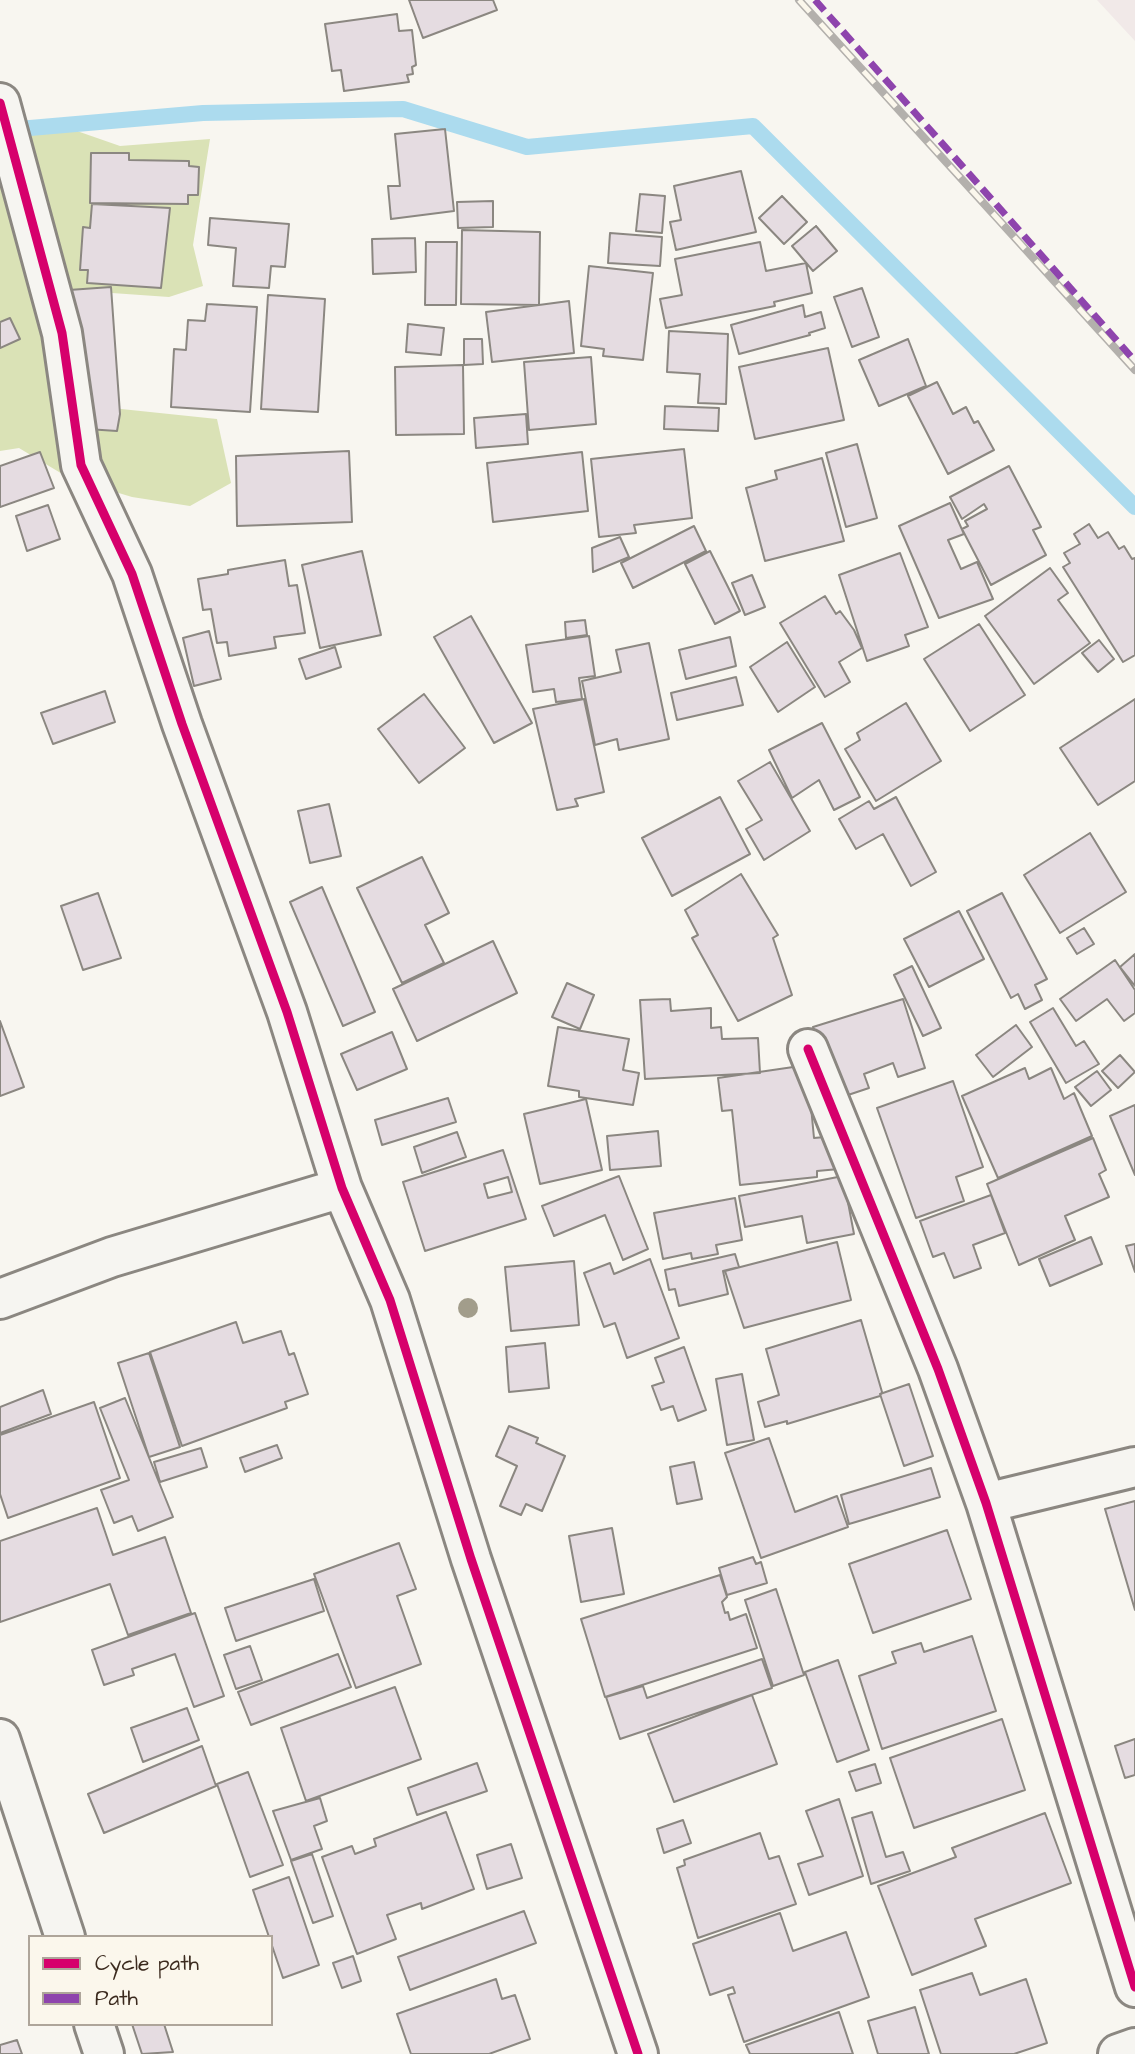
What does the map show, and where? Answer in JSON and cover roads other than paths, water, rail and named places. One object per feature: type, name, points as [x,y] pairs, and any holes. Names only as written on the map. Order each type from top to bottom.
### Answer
[{"type":"street","points":[[0,103],[62,333],[81,464],[132,574],[182,724],[287,1012],[342,1188],[390,1300],[471,1559],[638,2054]]},
{"type":"street","points":[[808,1049],[938,1369],[986,1503],[1135,1987]]},
{"type":"street","points":[[0,1299],[112,1257],[342,1188]]},
{"type":"street","points":[[986,1503],[1135,1467]]},
{"type":"street","points":[[0,1739],[64,1935]]},
{"type":"street","points":[[95,2026],[104,2054]]},
{"type":"street","points":[[1118,2054],[1135,2048]]},
{"type":"waterway","points":[[7,130],[203,113],[403,109],[527,147],[753,126],[1135,507]]},
{"type":"railway","points":[[799,0],[1135,370]]}]
